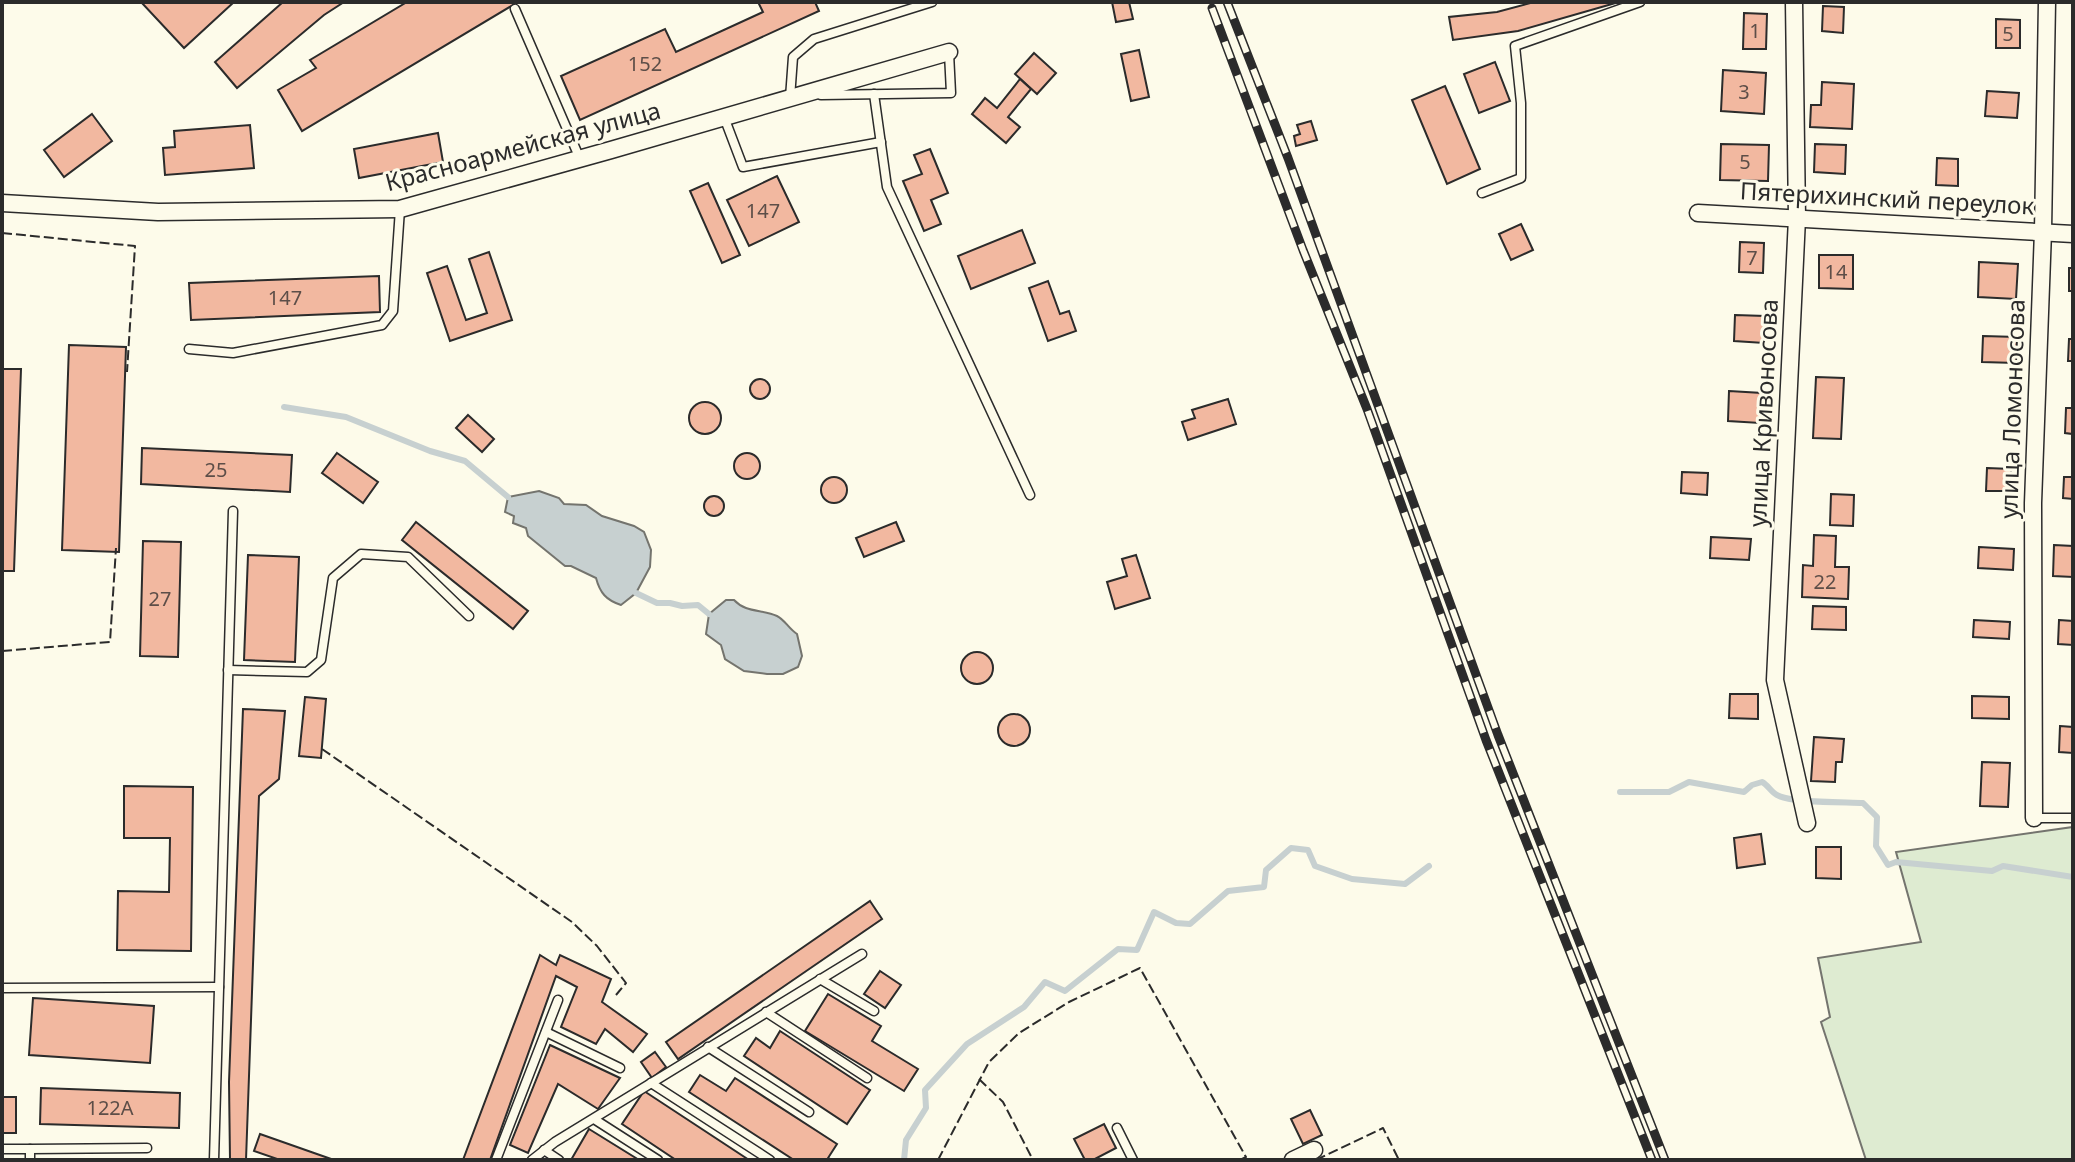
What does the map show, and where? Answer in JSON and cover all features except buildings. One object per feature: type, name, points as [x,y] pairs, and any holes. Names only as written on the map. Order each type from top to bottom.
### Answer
[{"type":"street","name":"улица Кривоносова","points":[[1794,2],[1797,218],[1775,680],[1807,823]]},
{"type":"street","name":"улица Ломоносова","points":[[2034,818],[2033,503],[2047,2]]},
{"type":"street","name":"Красноармейская улица","points":[[2,203],[158,212],[400,209],[949,52]]},
{"type":"street","name":"Пятерихинский переулок","points":[[1698,213],[2073,234]]},
{"type":"street","points":[[1293,1160],[1314,1150]]},
{"type":"lane","points":[[932,2],[814,39],[793,57],[795,96],[951,93],[949,52]]},
{"type":"lane","points":[[1482,193],[1521,178],[1521,103],[1515,46],[1640,2]]},
{"type":"lane","points":[[515,9],[580,159]]},
{"type":"lane","points":[[874,94],[887,187],[1030,495]]},
{"type":"lane","points":[[724,117],[743,167],[881,142]]},
{"type":"lane","points":[[189,349],[233,353],[382,325],[393,311],[400,209]]},
{"type":"lane","points":[[214,1160],[233,511]]},
{"type":"lane","points":[[228,670],[307,672],[321,660],[333,578],[361,554],[408,557],[469,616]]},
{"type":"lane","points":[[2034,818],[2073,818]]},
{"type":"lane","points":[[532,1160],[555,1142],[862,954]]},
{"type":"lane","points":[[820,979],[874,1011]]},
{"type":"lane","points":[[2,988],[219,987]]},
{"type":"lane","points":[[496,1160],[558,1000]]},
{"type":"lane","points":[[766,1012],[867,1078]]},
{"type":"lane","points":[[546,1032],[620,1068]]},
{"type":"lane","points":[[708,1047],[809,1112]]},
{"type":"lane","points":[[651,1083],[770,1160]]},
{"type":"lane","points":[[594,1119],[658,1160]]},
{"type":"lane","points":[[1117,1128],[1133,1160]]},
{"type":"lane","points":[[2,1149],[147,1148]]},
{"type":"lane","points":[[30,1149],[30,1160]]},
{"type":"lane","points":[[544,1150],[559,1160]]},
{"type":"green space","points":[[2073,827],[2073,1160],[1866,1160],[1821,1022],[1830,1017],[1818,958],[1921,942],[1896,852]]},
{"type":"shaded area","points":[[539,491],[559,498],[564,504],[586,505],[602,516],[644,532],[651,550],[650,567],[636,593],[621,605],[611,601],[602,592],[596,578],[565,566],[528,536],[526,528],[513,523],[514,516],[505,512],[508,497]]},
{"type":"shaded area","points":[[726,600],[734,600],[744,607],[782,620],[797,634],[802,656],[798,667],[783,674],[767,674],[744,671],[725,659],[721,645],[706,634],[709,614]]},
{"type":"waterway","points":[[284,407],[346,417],[430,451],[465,461],[508,497]]},
{"type":"waterway","points":[[636,593],[657,603],[698,605],[709,614]]},
{"type":"waterway","points":[[1620,792],[1669,792],[1689,782],[1744,792],[1762,782],[1783,798],[1863,803],[1877,817],[1876,846],[1888,865],[1896,862],[1992,871],[2003,866],[2073,877]]},
{"type":"waterway","points":[[904,1160],[906,1140],[926,1108],[925,1090],[967,1044],[1024,1007],[1045,982],[1065,991],[1118,949],[1137,950],[1154,912],[1176,923],[1190,924],[1228,891],[1264,887],[1266,870],[1291,848],[1308,850],[1315,866],[1352,879],[1405,884],[1429,866]]},
{"type":"railway","points":[[1227,2],[1288,158],[1498,735],[1665,1160]]},
{"type":"railway","points":[[1212,8],[1367,409],[1486,740],[1652,1160]]},
{"type":"fence","points":[[2,233],[135,246],[127,372]]},
{"type":"fence","points":[[2,651],[110,642],[116,548]]},
{"type":"fence","points":[[322,749],[572,922],[597,946],[626,983],[616,995]]},
{"type":"fence","points":[[938,1160],[989,1062],[1019,1033],[1069,1002],[1140,968],[1246,1157],[1240,1160]]},
{"type":"fence","points":[[979,1079],[1003,1102],[1033,1160]]},
{"type":"fence","points":[[1316,1160],[1383,1128],[1399,1160]]}]
